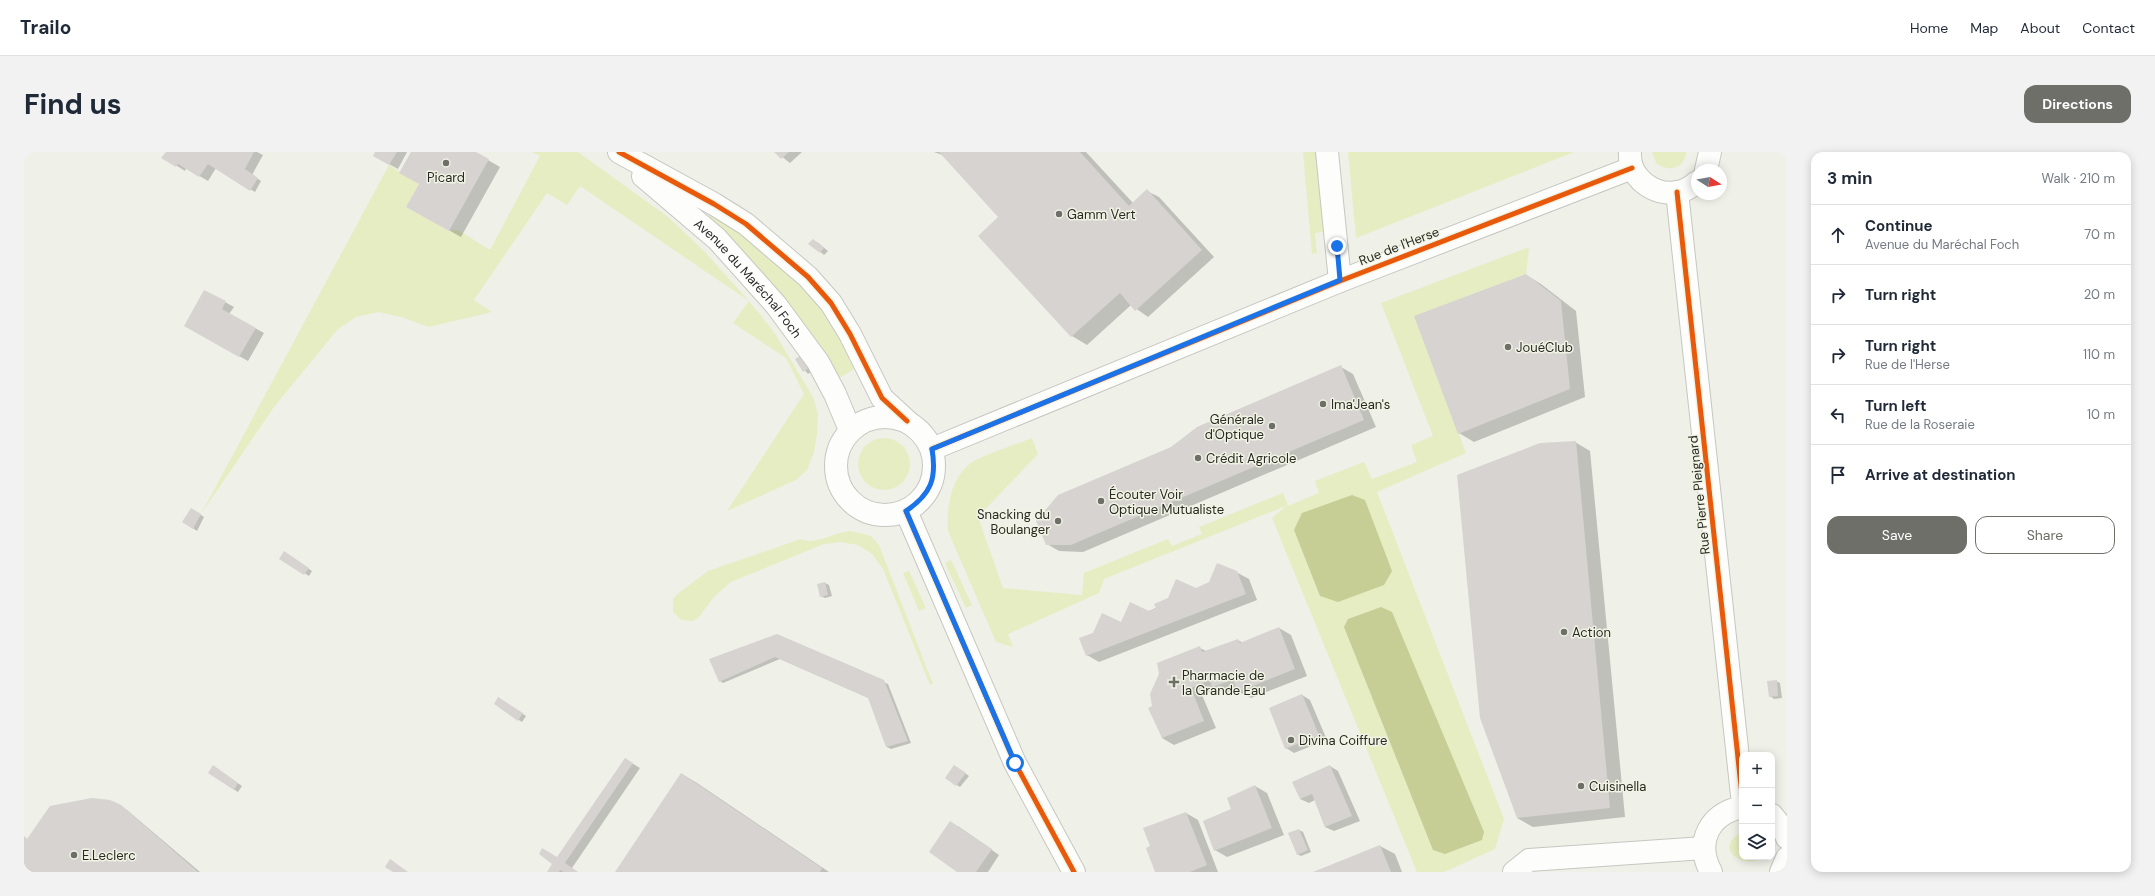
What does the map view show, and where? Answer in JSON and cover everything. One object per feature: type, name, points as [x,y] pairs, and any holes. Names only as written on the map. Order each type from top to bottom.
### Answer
[{"type":"street","name":"Avenue du Maréchal Foch","points":[[614,152],[717,239],[776,305],[818,362],[835,394],[850,430]]},
{"type":"street","points":[[619,152],[714,204],[746,224],[808,277],[831,303],[846,328],[882,398],[907,421],[918,428],[932,449],[935,464],[933,478],[927,492],[918,503],[906,511],[892,515],[877,515],[857,506],[842,491],[836,476],[836,459],[841,443],[850,430],[860,423],[878,417],[896,417],[907,421]]},
{"type":"street","points":[[1327,152],[1340,280]]},
{"type":"street","points":[[1707,164],[1710,152]]},
{"type":"street","points":[[1631,160],[1640,179],[1650,188],[1663,192],[1677,192],[1691,187]]},
{"type":"street","name":"Rue de l'Herse","points":[[932,449],[1631,160]]},
{"type":"street","name":"Rue Pierre Pleignard","points":[[1677,192],[1741,788]]},
{"type":"street","points":[[906,511],[1015,763],[1074,872]]},
{"type":"street","points":[[1712,872],[1706,862],[1704,848],[1706,836],[1720,816],[1731,809],[1739,807]]},
{"type":"street","points":[[1775,819],[1784,830],[1787,838]]},
{"type":"street","points":[[1514,872],[1529,860],[1704,848]]},
{"type":"street","points":[[1781,872],[1787,858]]},
{"type":"shaded area","points":[[532,152],[578,152],[668,217],[702,249],[749,301],[580,186],[567,205],[547,193],[474,300],[492,312],[429,327],[401,317],[379,312],[356,317],[338,329],[274,407],[201,514],[389,165],[419,184],[406,207],[449,231],[458,230],[490,250],[540,156]]},
{"type":"shaded area","points":[[1303,152],[1320,152],[1327,231],[1315,233],[1317,253],[1312,254]]},
{"type":"shaded area","points":[[1348,152],[1574,152],[1356,238]]},
{"type":"shaded area","points":[[1652,152],[1686,152],[1683,162],[1679,166],[1675,168],[1666,168],[1656,163]]},
{"type":"shaded area","points":[[714,215],[777,261],[811,293],[830,320],[854,369],[838,379],[710,221],[709,216]]},
{"type":"shaded area","points":[[1529,247],[1526,274],[1415,316],[1466,453],[1377,492],[1504,819],[1495,849],[1444,872],[1417,872],[1272,518],[1286,506],[1104,579],[1099,593],[1008,634],[1013,647],[996,642],[948,531],[949,503],[954,485],[964,469],[971,463],[992,453],[1032,438],[1038,454],[978,517],[1003,588],[1082,595],[1084,573],[1168,539],[1172,546],[1202,534],[1199,527],[1283,493],[1288,506],[1319,493],[1315,481],[1364,462],[1372,479],[1417,462],[1411,445],[1433,436],[1381,303]]},
{"type":"shaded area","points":[[749,301],[774,332],[813,397],[818,414],[817,434],[814,452],[807,470],[796,480],[727,511],[804,394],[786,358],[733,323]]},
{"type":"shaded area","points":[[879,438],[889,438],[898,442],[906,450],[910,459],[910,469],[906,478],[898,486],[889,490],[879,490],[870,486],[862,478],[858,469],[858,459],[862,450],[870,442]]},
{"type":"shaded area","points":[[1352,495],[1365,500],[1392,571],[1384,585],[1338,602],[1320,596],[1294,530],[1302,513]]},
{"type":"shaded area","points":[[851,531],[871,536],[879,545],[933,684],[930,685],[883,569],[872,554],[858,545],[841,542],[824,544],[731,582],[714,597],[699,617],[693,621],[681,620],[673,612],[673,599],[676,595],[708,571],[801,539],[812,541]]},
{"type":"shaded area","points":[[951,560],[972,605],[966,608],[945,563]]},
{"type":"shaded area","points":[[909,571],[926,608],[919,611],[903,573]]},
{"type":"shaded area","points":[[1381,607],[1392,612],[1484,832],[1482,840],[1445,854],[1433,850],[1344,627],[1348,619]]},
{"type":"shaded area","points":[[1739,835],[1739,858],[1734,856],[1730,850],[1730,844],[1733,838]]},
{"type":"shaded area","points":[[1744,860],[1757,860],[1755,861]]},
{"type":"building","points":[[166,152],[254,152],[245,169],[258,178],[250,191],[208,164],[199,177],[178,164],[176,167],[161,158]]},
{"type":"building","points":[[375,152],[397,152],[389,165],[373,156]]},
{"type":"building","points":[[411,152],[476,152],[489,159],[449,231],[406,207],[419,184],[399,173]]},
{"type":"building","points":[[774,152],[789,152],[781,159]]},
{"type":"building","points":[[939,152],[1080,152],[1129,206],[1147,189],[1202,250],[1135,311],[1120,293],[1071,337],[978,236],[998,217]]},
{"type":"building","points":[[813,239],[824,248],[820,253],[808,244]]},
{"type":"building","points":[[1526,274],[1561,301],[1570,389],[1458,434],[1414,316]]},
{"type":"building","points":[[204,290],[226,301],[222,309],[256,328],[239,357],[184,326]]},
{"type":"building","points":[[800,356],[809,368],[803,372],[795,359]]},
{"type":"building","points":[[1341,365],[1364,420],[1071,545],[1046,545],[1036,521],[1058,495],[1171,447],[1197,427]]},
{"type":"building","points":[[1576,441],[1610,808],[1517,818],[1480,718],[1457,475],[1540,443]]},
{"type":"building","points":[[191,508],[201,514],[193,529],[182,522]]},
{"type":"building","points":[[284,551],[309,568],[304,575],[279,559]]},
{"type":"building","points":[[1217,563],[1237,571],[1246,594],[1086,656],[1079,638],[1093,633],[1102,613],[1121,622],[1130,602],[1149,611],[1156,608],[1154,604],[1168,598],[1176,579],[1196,588],[1209,582]]},
{"type":"building","points":[[825,582],[828,595],[820,597],[817,584]]},
{"type":"building","points":[[1279,627],[1295,669],[1238,692],[1233,680],[1212,687],[1210,680],[1191,688],[1204,721],[1162,738],[1148,708],[1152,706],[1150,694],[1159,674],[1157,663],[1200,646],[1202,652],[1238,639],[1240,643]]},
{"type":"building","points":[[777,634],[884,680],[908,741],[886,747],[868,698],[775,657],[719,682],[709,659]]},
{"type":"building","points":[[1777,680],[1778,696],[1769,697],[1767,681]]},
{"type":"building","points":[[1302,694],[1319,735],[1285,749],[1269,708]]},
{"type":"building","points":[[498,697],[523,713],[518,721],[494,704]]},
{"type":"building","points":[[625,758],[633,763],[565,863],[578,872],[564,872],[560,870],[559,872],[547,872],[552,864],[539,854],[542,848],[557,857]]},
{"type":"building","points":[[213,765],[238,783],[234,790],[208,773]]},
{"type":"building","points":[[954,765],[966,773],[956,786],[945,778]]},
{"type":"building","points":[[1330,765],[1352,816],[1325,827],[1312,794],[1300,799],[1292,782]]},
{"type":"building","points":[[681,773],[822,868],[820,872],[615,872]]},
{"type":"building","points":[[1255,785],[1272,828],[1214,851],[1203,821],[1231,809],[1227,798]]},
{"type":"building","points":[[92,798],[110,800],[121,805],[198,872],[24,872],[24,836],[27,839],[50,806]]},
{"type":"building","points":[[1186,812],[1207,865],[1190,872],[1155,872],[1146,848],[1150,846],[1143,828]]},
{"type":"building","points":[[950,821],[992,849],[976,872],[957,872],[929,852]]},
{"type":"building","points":[[1299,829],[1308,850],[1297,855],[1288,833]]},
{"type":"building","points":[[1380,845],[1391,872],[1313,872]]},
{"type":"building","points":[[390,859],[408,872],[393,872],[385,867]]},
{"type":"cycle path","points":[[619,152],[714,204],[746,224],[808,277],[831,303],[850,334],[882,398],[907,421]]},
{"type":"cycle path","points":[[932,449],[1340,281],[1632,168]]},
{"type":"cycle path","points":[[1677,192],[1741,788]]},
{"type":"cycle path","points":[[906,511],[1015,763],[1074,872]]},
{"type":"place","name":"Picard","points":[[446,163]]},
{"type":"place","name":"Gamm Vert","points":[[1059,214]]},
{"type":"place","name":"JouéClub","points":[[1508,347]]},
{"type":"place","name":"Ima'Jean's","points":[[1323,404]]},
{"type":"place","name":"Générale d'Optique","points":[[1272,426]]},
{"type":"place","name":"Crédit Agricole","points":[[1198,458]]},
{"type":"place","name":"Écouter Voir Optique Mutualiste","points":[[1101,501]]},
{"type":"place","name":"Snacking du Boulanger","points":[[1058,521]]},
{"type":"place","name":"Action","points":[[1564,632]]},
{"type":"place","name":"Pharmacie de la Grande Eau","points":[[1174,682]]},
{"type":"place","name":"Divina Coiffure","points":[[1291,740]]},
{"type":"place","name":"Cuisinella","points":[[1581,786]]},
{"type":"place","name":"E.Leclerc","points":[[74,855]]},
{"type":"route","points":[[1015,763],[906,511],[918,503],[927,492],[933,478],[935,464],[932,449],[1340,280],[1337,246]]}]
